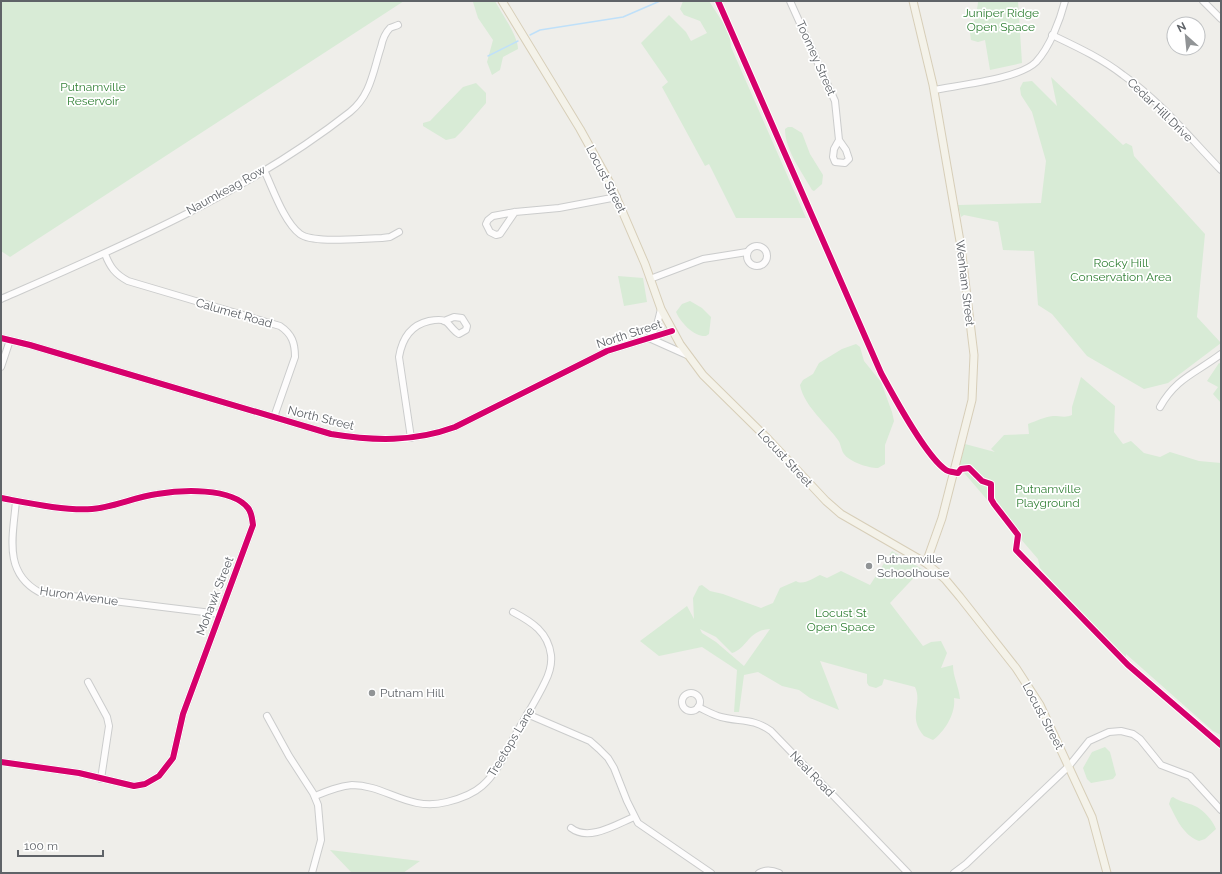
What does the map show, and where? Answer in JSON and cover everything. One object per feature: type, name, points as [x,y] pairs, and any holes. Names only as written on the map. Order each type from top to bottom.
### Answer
[{"type":"main road","name":"Locust Street","points":[[502,1],[580,129],[617,197],[661,309],[672,332],[687,355],[703,375],[768,439],[826,501],[841,514],[926,563],[945,579],[960,596],[1029,687],[1040,706],[1092,817],[1107,873]]},
{"type":"main road","name":"Wenham Street","points":[[913,1],[934,90],[961,247],[974,355],[972,400],[942,518],[926,563]]},
{"type":"street","name":"Toomey Street","points":[[790,1],[835,101],[839,140]]},
{"type":"street","points":[[934,90],[1022,71],[1036,61],[1052,35],[1065,1]]},
{"type":"street","points":[[1204,1],[1221,19]]},
{"type":"street","name":"Naumkeag Row","points":[[1,299],[134,240],[264,170],[352,111],[362,100],[371,83],[383,39],[390,28],[398,25]]},
{"type":"street","name":"Cedar Hill Drive","points":[[1052,35],[1092,54],[1124,75],[1146,94],[1221,170]]},
{"type":"street","points":[[264,170],[288,221],[301,235],[312,240],[382,238],[390,237],[399,232]]},
{"type":"street","points":[[515,212],[500,234],[496,235],[490,232],[486,224],[491,217],[515,212],[559,208],[617,197]]},
{"type":"street","points":[[650,279],[703,259],[747,252]]},
{"type":"street","name":"Calumet Road","points":[[105,254],[111,268],[119,276],[128,281],[280,326],[289,331],[295,348],[295,357],[274,417]]},
{"type":"street","points":[[661,309],[657,325],[649,338],[687,355]]},
{"type":"street","points":[[411,438],[399,357],[401,348],[404,339],[416,326],[436,320],[444,321]]},
{"type":"street","name":"North Street","points":[[1,338],[331,434],[361,439],[393,440],[438,433],[455,427],[607,351],[672,332]]},
{"type":"street","points":[[1,368],[10,340]]},
{"type":"street","points":[[1160,407],[1168,392],[1182,380],[1221,354]]},
{"type":"street","name":"Mohawk Street","points":[[1,498],[46,506],[90,509],[156,494],[185,491],[212,493],[232,497],[242,502],[252,515],[253,525],[183,714],[173,758],[168,767],[153,780],[134,786],[79,773],[1,762]]},
{"type":"street","name":"Huron Avenue","points":[[16,501],[12,546],[13,560],[16,570],[23,580],[39,592],[220,614]]},
{"type":"street","name":"Treetops Lane","points":[[315,796],[331,789],[353,786],[365,787],[411,803],[441,804],[462,798],[476,791],[487,781],[545,682],[550,669],[551,655],[542,633],[537,626],[513,612]]},
{"type":"street","points":[[88,682],[107,717],[108,726],[102,778]]},
{"type":"street","name":"Neal Road","points":[[698,707],[719,717],[751,721],[763,725],[771,731],[908,873]]},
{"type":"street","points":[[527,714],[590,741],[608,758],[614,768],[634,817],[638,823],[711,873]]},
{"type":"street","points":[[267,716],[288,756],[315,796],[319,810],[321,840],[312,873]]},
{"type":"street","points":[[954,873],[966,864],[1069,766],[1089,742],[1095,738],[1116,731],[1133,734],[1140,739],[1161,765],[1190,776],[1221,810]]},
{"type":"street","points":[[571,828],[578,832],[593,833],[634,817]]},
{"type":"street","points":[[759,873],[764,870],[772,870],[779,873]]},
{"type":"green space","name":"Putnamville Reservoir","points":[[1,1],[404,1],[10,257],[1,251]]},
{"type":"green space","points":[[495,1],[513,32],[518,49],[503,57],[500,70],[492,75],[487,62],[493,40],[478,18],[473,2]]},
{"type":"green space","points":[[683,1],[709,1],[729,32],[731,47],[806,218],[736,218],[709,164],[705,166],[662,87],[668,82],[641,43],[669,15],[686,32],[691,41],[707,33],[700,21],[684,15],[680,9]]},
{"type":"green space","name":"Juniper Ridge Open Space","points":[[978,1],[1018,1],[1022,63],[990,70],[985,40],[978,42],[971,40],[970,33],[973,26]]},
{"type":"green space","name":"Rocky Hill Conservation Area","points":[[1051,77],[1123,145],[1126,143],[1132,146],[1134,156],[1205,234],[1197,317],[1221,343],[1168,383],[1144,389],[1087,356],[1052,314],[1038,305],[1034,251],[1003,250],[998,222],[964,215],[961,217],[958,205],[1041,203],[1046,161],[1032,112],[1021,95],[1020,88],[1023,82],[1032,81],[1057,106]]},
{"type":"green space","points":[[476,83],[486,93],[486,103],[455,138],[446,140],[423,126],[423,123],[430,121],[463,87]]},
{"type":"green space","points":[[792,127],[802,133],[810,154],[823,175],[822,184],[814,191],[791,153],[785,129]]},
{"type":"green space","points":[[618,276],[643,278],[647,302],[624,306]]},
{"type":"green space","points":[[690,301],[702,308],[711,317],[709,334],[706,336],[701,336],[688,328],[676,312],[682,304]]},
{"type":"green space","points":[[856,344],[860,347],[864,361],[881,382],[894,421],[885,445],[885,464],[878,468],[869,467],[850,460],[844,454],[838,440],[806,400],[800,385],[803,380],[813,374],[819,363],[842,349]]},
{"type":"green space","points":[[1219,363],[1221,364],[1221,403],[1213,394],[1218,387],[1207,381]]},
{"type":"green space","name":"Putnamville Playground","points":[[1081,377],[1115,406],[1114,432],[1123,444],[1131,441],[1144,453],[1160,457],[1170,452],[1199,461],[1221,463],[1221,735],[1213,731],[1126,654],[1125,661],[1040,568],[1038,559],[959,467],[965,444],[995,452],[991,449],[1004,435],[1029,434],[1028,424],[1053,416],[1065,417],[1072,415],[1072,407]]},
{"type":"green space","name":"Locust St Open Space","points":[[892,551],[922,569],[890,603],[923,646],[931,642],[941,641],[947,653],[941,668],[953,665],[960,699],[954,698],[953,710],[949,721],[942,732],[933,740],[924,736],[919,729],[916,717],[917,693],[915,687],[884,679],[882,685],[876,688],[869,686],[867,683],[867,674],[820,661],[839,710],[810,698],[799,690],[782,686],[758,672],[744,675],[739,712],[734,712],[737,670],[702,647],[659,656],[640,641],[687,606],[694,619],[693,598],[699,586],[702,585],[710,591],[723,594],[761,608],[773,603],[780,588],[796,581],[802,583],[820,575],[827,578],[841,571],[870,585]],"holes":[[[700,629],[716,637],[732,653],[741,648],[752,636],[763,630],[770,629],[744,666],[716,642],[702,633]]]},
{"type":"green space","points":[[1105,747],[1110,752],[1116,775],[1113,779],[1091,783],[1087,779],[1083,768],[1092,752]]},
{"type":"green space","points":[[1173,797],[1200,809],[1211,820],[1216,829],[1205,839],[1199,841],[1193,838],[1184,830],[1174,815],[1169,804],[1171,798]]},
{"type":"green space","points":[[330,850],[420,861],[403,873],[352,873]]},
{"type":"waterway","points":[[530,35],[540,30],[623,17],[660,1]]},
{"type":"waterway","points":[[488,56],[518,41]]},
{"type":"cycle path","points":[[718,1],[881,373],[920,439],[938,463],[946,470],[958,473],[961,469],[969,468],[982,481],[991,484],[991,499],[1018,535],[1016,550],[1128,665],[1221,745]]},
{"type":"cycle path","points":[[1,338],[30,345],[331,434],[363,438],[394,439],[409,438],[440,432],[455,427],[607,351],[672,331]]},
{"type":"cycle path","points":[[1,498],[58,508],[92,509],[157,494],[192,491],[218,493],[230,496],[240,501],[248,508],[252,516],[253,525],[183,714],[173,758],[159,776],[145,784],[134,786],[79,773],[1,762]]},
{"type":"place","name":"Putnamville Schoolhouse","points":[[869,566]]},
{"type":"place","name":"Putnam Hill","points":[[372,693]]}]
